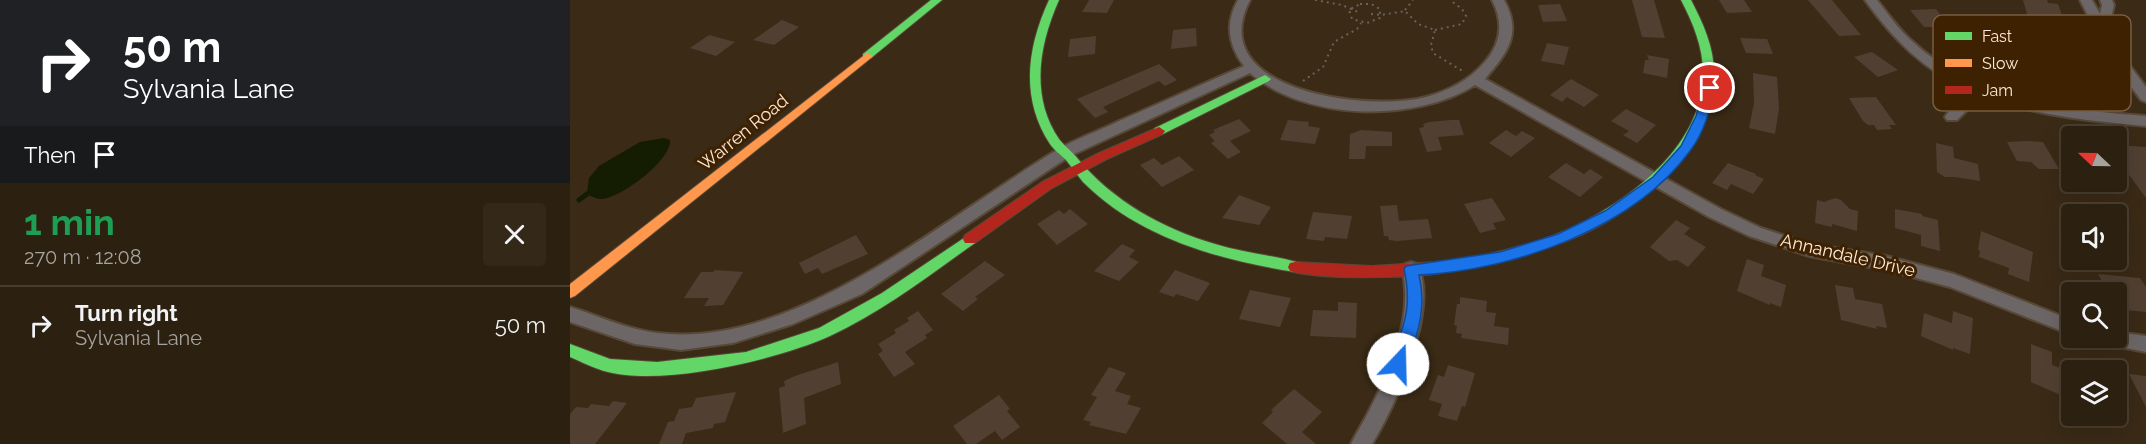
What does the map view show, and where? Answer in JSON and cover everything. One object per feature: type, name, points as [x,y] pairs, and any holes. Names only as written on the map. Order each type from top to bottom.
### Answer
[{"type":"street","name":"Warren Road","points":[[570,292],[937,0]]},
{"type":"street","points":[[1054,0],[1038,33],[1032,74],[1041,117],[1057,147],[1066,152],[1087,179],[1124,207],[1172,232],[1216,249],[1265,261],[1313,269],[1385,273],[1430,269],[1500,257],[1563,237],[1610,215],[1658,181],[1686,148],[1702,116],[1710,88],[1709,52],[1697,17],[1686,0]]},
{"type":"street","points":[[1244,0],[1236,22],[1237,37],[1241,53],[1258,73],[1290,92],[1311,99],[1328,103],[1374,107],[1413,104],[1452,92],[1469,76],[1493,63],[1504,46],[1507,27],[1504,10],[1498,0]]},
{"type":"street","points":[[1871,0],[1895,31],[1915,51],[1933,64]]},
{"type":"street","points":[[2086,0],[2094,15]]},
{"type":"street","points":[[2106,0],[2108,5],[2106,15]]},
{"type":"street","points":[[570,314],[620,334],[660,341],[702,340],[758,327],[822,307],[856,289],[944,232],[1012,184],[1066,152],[1155,112],[1258,73]]},
{"type":"street","points":[[570,350],[609,366],[657,369],[746,358],[824,332],[887,297],[1032,195],[1080,168],[1167,127],[1258,73]]},
{"type":"street","name":"Annandale Drive","points":[[1469,76],[1755,232],[1809,250],[1886,264],[1954,281],[2061,324]]},
{"type":"street","points":[[2131,77],[2146,97]]},
{"type":"street","points":[[1952,117],[1958,111]]},
{"type":"street","points":[[2049,111],[2077,116],[2146,121]]},
{"type":"street","points":[[1155,112],[1167,127]]},
{"type":"street","points":[[944,232],[962,245]]},
{"type":"street","points":[[1361,444],[1383,400],[1414,319],[1416,292],[1411,269]]},
{"type":"street","points":[[688,366],[702,340]]},
{"type":"street","points":[[2127,341],[2146,344]]},
{"type":"path","points":[[1315,0],[1342,5],[1348,10],[1352,19],[1361,23],[1377,20],[1382,15]]},
{"type":"path","points":[[1371,14],[1382,15],[1404,11],[1413,0]]},
{"type":"path","points":[[1404,11],[1418,24],[1435,30],[1462,24],[1467,16],[1450,0]]},
{"type":"path","points":[[1348,10],[1355,5],[1366,4],[1380,9],[1382,15]]},
{"type":"path","points":[[1348,10],[1358,12]]},
{"type":"path","points":[[1299,84],[1323,67],[1334,42],[1357,29],[1361,23]]},
{"type":"path","points":[[1435,30],[1431,45],[1434,53],[1469,76]]},
{"type":"shaded area","points":[[664,138],[670,140],[663,158],[632,186],[620,193],[601,199],[587,194],[589,178],[599,166],[640,142]]},
{"type":"building","points":[[1089,0],[1114,0],[1107,13],[1082,12]]},
{"type":"building","points":[[1632,0],[1654,0],[1665,38],[1642,37]]},
{"type":"building","points":[[1719,0],[1744,0],[1752,12],[1727,13]]},
{"type":"building","points":[[1808,0],[1832,0],[1861,35],[1839,36]]},
{"type":"building","points":[[2023,0],[2047,0],[2048,3],[2058,4],[2062,15],[2027,15]]},
{"type":"building","points":[[1560,4],[1567,21],[1543,22],[1538,5]]},
{"type":"building","points":[[1936,9],[1941,15],[1933,15],[1933,27],[1924,27],[1910,10]]},
{"type":"building","points":[[782,20],[799,27],[774,45],[753,40]]},
{"type":"building","points":[[1196,28],[1197,46],[1171,49],[1173,30]]},
{"type":"building","points":[[709,35],[735,42],[716,56],[690,48]]},
{"type":"building","points":[[1096,36],[1095,54],[1068,57],[1070,39]]},
{"type":"building","points":[[1740,38],[1767,39],[1773,54],[1746,53]]},
{"type":"building","points":[[1547,43],[1569,47],[1564,65],[1541,61]]},
{"type":"building","points":[[1872,52],[1898,70],[1878,77],[1854,57]]},
{"type":"building","points":[[1647,55],[1669,59],[1667,78],[1643,73],[1645,60],[1649,60]]},
{"type":"building","points":[[1159,64],[1177,80],[1165,86],[1159,81],[1103,107],[1108,112],[1095,118],[1077,99]]},
{"type":"building","points":[[1753,73],[1777,77],[1779,108],[1775,134],[1749,128],[1754,103]]},
{"type":"building","points":[[1571,79],[1599,95],[1584,107],[1567,97],[1562,102],[1550,95]]},
{"type":"building","points":[[1876,97],[1896,125],[1889,125],[1892,129],[1877,130],[1874,125],[1868,125],[1849,98]]},
{"type":"building","points":[[1626,109],[1656,125],[1637,143],[1623,135],[1629,131],[1611,121]]},
{"type":"building","points":[[1239,119],[1251,131],[1230,141],[1241,152],[1228,159],[1211,143],[1215,141],[1209,135],[1215,132],[1213,130]]},
{"type":"building","points":[[1288,120],[1309,122],[1308,126],[1320,128],[1315,144],[1280,140]]},
{"type":"building","points":[[1459,120],[1464,135],[1438,137],[1442,150],[1427,152],[1419,128],[1429,122]]},
{"type":"building","points":[[1361,130],[1392,132],[1392,146],[1366,146],[1365,159],[1349,159],[1350,134]]},
{"type":"building","points":[[1506,130],[1516,136],[1522,131],[1535,138],[1511,157],[1489,143]]},
{"type":"building","points":[[2007,142],[2043,142],[2059,169],[2039,169],[2031,162],[2017,161]]},
{"type":"building","points":[[1936,143],[1953,147],[1954,158],[1978,164],[1980,181],[1945,177],[1937,172]]},
{"type":"building","points":[[2127,146],[2146,147],[2146,198],[2127,172]]},
{"type":"building","points":[[1179,156],[1194,170],[1162,187],[1140,165],[1154,158],[1162,165]]},
{"type":"building","points":[[1566,163],[1584,174],[1590,169],[1603,177],[1580,197],[1548,177]]},
{"type":"building","points":[[1728,163],[1764,179],[1753,194],[1731,184],[1727,190],[1712,183]]},
{"type":"building","points":[[1239,195],[1271,207],[1259,225],[1222,218]]},
{"type":"building","points":[[1492,198],[1506,220],[1493,223],[1496,229],[1480,233],[1464,204]]},
{"type":"building","points":[[1835,198],[1841,200],[1850,209],[1858,211],[1857,231],[1832,224],[1832,227],[1815,223],[1817,200],[1824,202]]},
{"type":"building","points":[[1397,205],[1399,221],[1428,219],[1432,238],[1397,241],[1389,240],[1388,236],[1384,236],[1380,206]]},
{"type":"building","points":[[1070,209],[1088,224],[1057,245],[1037,224],[1059,210],[1064,214]]},
{"type":"building","points":[[1895,209],[1922,214],[1922,216],[1938,220],[1940,251],[1921,246],[1921,235],[1895,228]]},
{"type":"building","points":[[1313,212],[1352,216],[1347,239],[1325,237],[1324,241],[1306,239]]},
{"type":"building","points":[[1676,220],[1690,228],[1684,234],[1706,247],[1688,267],[1677,260],[1669,261],[1650,247]]},
{"type":"building","points":[[1981,231],[2033,252],[2029,282],[2008,274],[2009,268],[1979,257]]},
{"type":"building","points":[[856,235],[868,254],[822,274],[818,268],[805,274],[799,263]]},
{"type":"building","points":[[1122,244],[1135,250],[1129,257],[1139,262],[1119,281],[1094,271]]},
{"type":"building","points":[[1747,259],[1764,265],[1761,276],[1786,285],[1781,307],[1770,303],[1770,305],[1737,291]]},
{"type":"building","points":[[985,261],[1005,275],[975,297],[978,299],[963,311],[941,294]]},
{"type":"building","points":[[715,270],[743,272],[723,305],[704,306],[709,298],[684,298],[701,272]]},
{"type":"building","points":[[1175,270],[1210,283],[1198,301],[1176,294],[1174,297],[1159,292]]},
{"type":"building","points":[[2098,274],[2140,278],[2146,287],[2146,312],[2127,310],[2127,282],[2102,282]]},
{"type":"building","points":[[1835,285],[1853,288],[1855,299],[1882,304],[1887,328],[1876,326],[1877,329],[1841,320]]},
{"type":"building","points":[[1250,290],[1291,298],[1280,327],[1239,319]]},
{"type":"building","points":[[1460,297],[1487,301],[1486,312],[1496,313],[1494,326],[1509,328],[1508,345],[1461,338],[1462,334],[1456,333],[1457,326],[1454,325]]},
{"type":"building","points":[[1338,302],[1357,303],[1356,338],[1310,336],[1313,310],[1338,311]]},
{"type":"building","points":[[918,311],[933,330],[925,335],[927,338],[905,352],[915,364],[894,377],[878,354],[883,351],[878,344],[896,333],[894,330],[909,321],[907,318]]},
{"type":"building","points":[[1953,311],[1973,318],[1970,354],[1953,348],[1953,350],[1921,336],[1924,313],[1952,323]]},
{"type":"building","points":[[2031,344],[2052,352],[2052,365],[2061,368],[2061,395],[2031,382]]},
{"type":"building","points":[[838,362],[841,384],[804,398],[806,424],[783,433],[779,388],[785,386],[784,381]]},
{"type":"building","points":[[1448,365],[1475,373],[1465,407],[1462,406],[1457,421],[1438,416],[1442,404],[1429,400],[1438,375],[1444,377]]},
{"type":"building","points":[[1109,367],[1126,373],[1115,391],[1131,396],[1127,404],[1141,408],[1126,434],[1089,425],[1091,422],[1083,420],[1097,397],[1091,395]]},
{"type":"building","points":[[2129,374],[2146,376],[2146,407]]},
{"type":"building","points":[[1294,389],[1322,412],[1302,432],[1316,444],[1287,444],[1262,423],[1273,412],[1271,410]]},
{"type":"building","points":[[736,392],[725,422],[714,424],[713,428],[686,433],[682,444],[659,444],[668,422],[674,421],[679,409],[692,407],[696,398]]},
{"type":"building","points":[[999,395],[1010,409],[1007,411],[1020,427],[1002,440],[995,431],[976,444],[967,444],[953,426]]},
{"type":"building","points":[[613,401],[627,403],[595,444],[570,444],[570,414],[576,407],[588,408],[591,404],[609,406]]},
{"type":"waterway","points":[[579,200],[587,194],[585,196]]},
{"type":"traffic: fast","points":[[867,56],[937,0]]},
{"type":"traffic: fast","points":[[1054,0],[1046,17],[1036,53],[1035,89],[1045,125],[1058,146],[1085,176],[1133,214],[1185,239],[1212,249],[1267,263],[1295,267]]},
{"type":"traffic: fast","points":[[1449,266],[1515,253],[1579,230],[1608,215],[1636,196],[1660,174],[1682,148],[1694,129],[1707,93],[1709,75],[1703,38],[1686,0]]},
{"type":"traffic: fast","points":[[1159,131],[1265,79]]},
{"type":"traffic: fast","points":[[570,350],[609,366],[657,369],[746,358],[824,332],[887,297],[970,239]]},
{"type":"traffic: slow","points":[[570,292],[867,56]]},
{"type":"traffic: jam","points":[[970,239],[1047,185],[1103,156],[1159,131]]},
{"type":"traffic: jam","points":[[1295,267],[1372,271],[1449,266]]},
{"type":"route","points":[[1398,364],[1414,319],[1416,292],[1411,269],[1430,269],[1500,257],[1563,237],[1610,215],[1658,181],[1686,148],[1702,116],[1710,88]]}]
